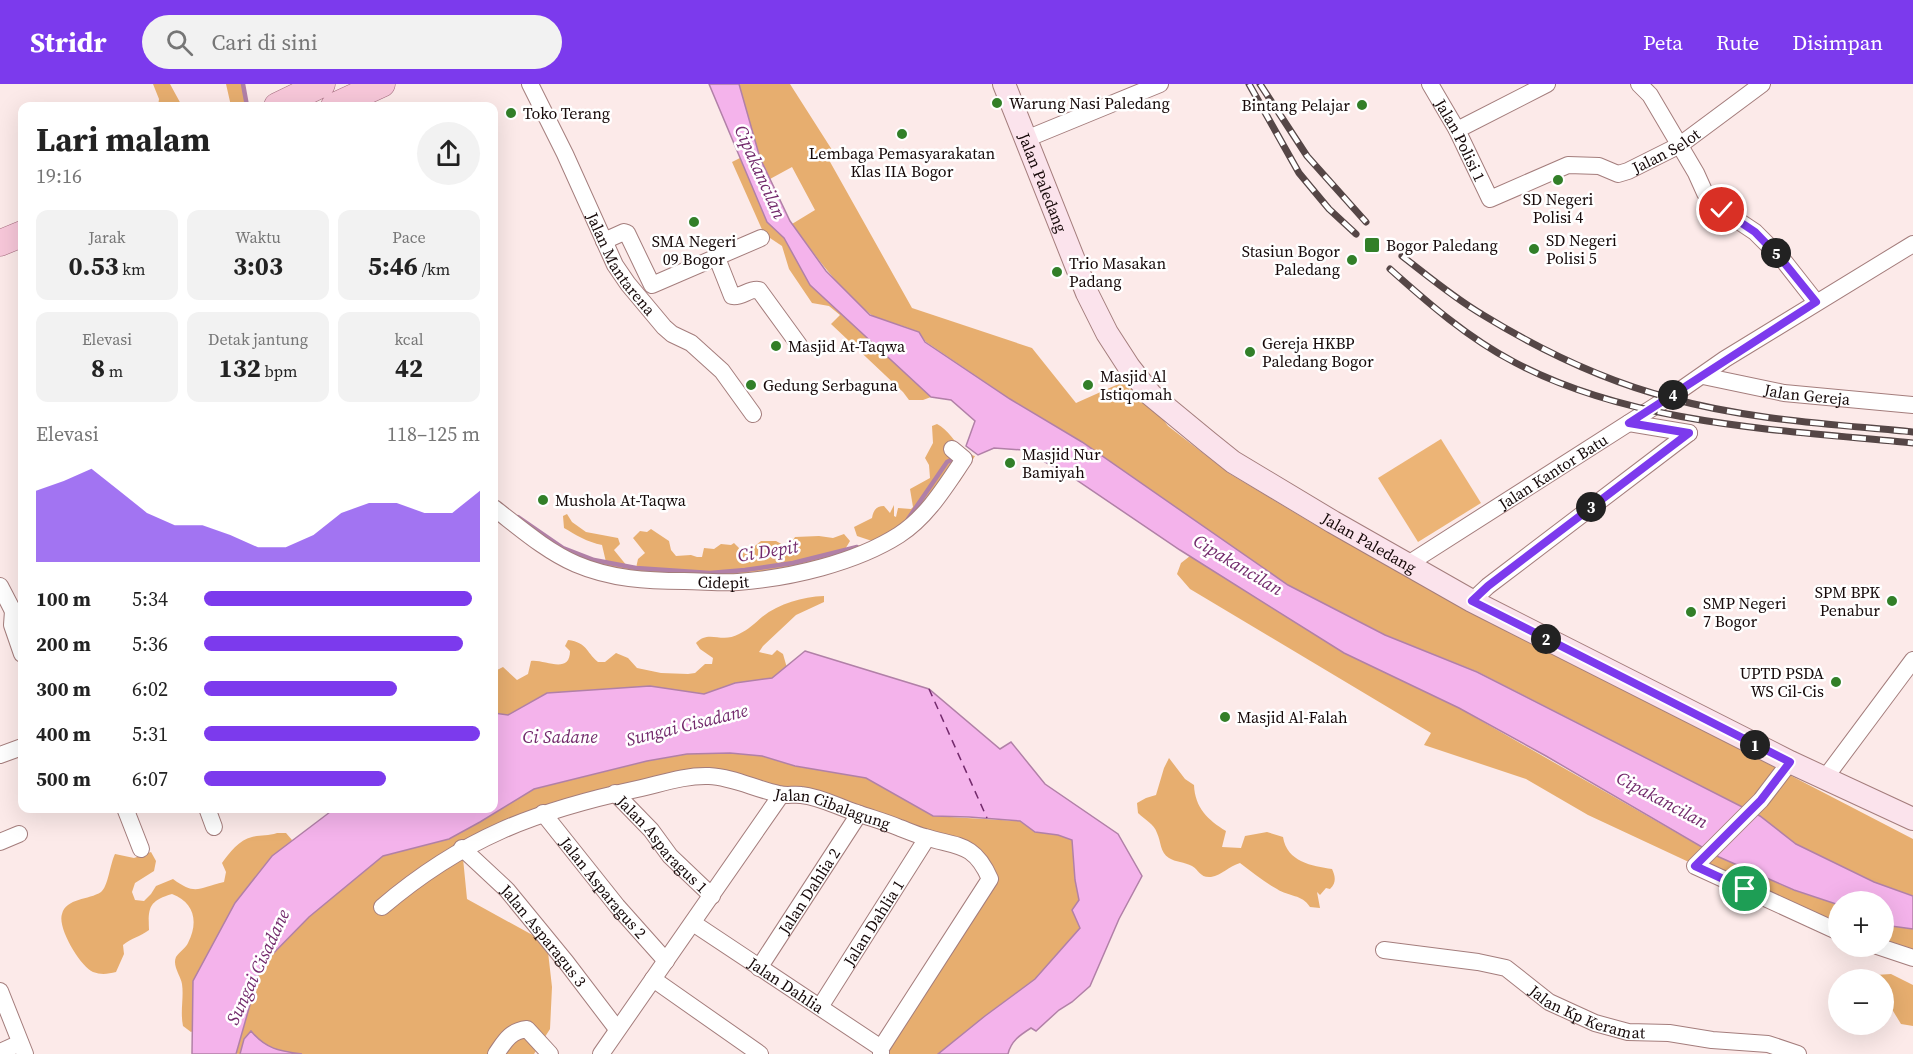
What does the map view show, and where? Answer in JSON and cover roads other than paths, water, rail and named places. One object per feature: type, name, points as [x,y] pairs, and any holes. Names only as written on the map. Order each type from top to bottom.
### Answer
[{"type":"main road","points":[[285,102],[322,84]]},
{"type":"main road","points":[[351,102],[382,84]]},
{"type":"main road","points":[[0,224],[18,217]]},
{"type":"main road","points":[[0,243],[18,236]]},
{"type":"street","name":"Jalan Mantarena","points":[[530,84],[615,265],[664,327],[703,352],[723,371],[753,414]]},
{"type":"street","name":"Jalan Paledang","points":[[1004,84],[1087,293],[1107,333],[1151,395],[1233,462],[1472,601],[1790,762],[1913,819]]},
{"type":"street","points":[[1026,138],[1160,84]]},
{"type":"street","name":"Jalan Polisi 1","points":[[1430,84],[1457,130],[1490,199]]},
{"type":"street","points":[[1457,130],[1548,84]]},
{"type":"street","points":[[1640,84],[1650,95],[1680,145],[1705,193],[1722,210],[1755,232],[1782,260],[1816,302]]},
{"type":"street","name":"Jalan Selot","points":[[1490,199],[1568,165],[1599,166],[1618,174],[1680,145],[1762,84]]},
{"type":"street","points":[[604,241],[624,232],[627,233],[652,285],[761,238]]},
{"type":"street","name":"Jalan Kantor Batu","points":[[1408,564],[1725,359],[1913,244]]},
{"type":"street","points":[[717,258],[732,296],[738,297],[754,289],[759,290],[799,345]]},
{"type":"street","name":"Jalan Gereja","points":[[1702,376],[1784,393],[1913,405]]},
{"type":"street","points":[[1472,601],[1488,586],[1689,433],[1629,423]]},
{"type":"street","name":"Cidepit","points":[[498,511],[558,555],[601,573],[659,582],[724,582],[806,572],[873,550],[900,534],[921,517],[944,489],[964,459],[956,453]]},
{"type":"street","points":[[0,586],[18,616],[12,625],[18,642]]},
{"type":"street","points":[[1825,778],[1913,660]]},
{"type":"street","points":[[0,755],[18,748]]},
{"type":"street","points":[[1790,762],[1758,803],[1696,864],[1828,927]]},
{"type":"street","name":"Jalan Cibalagung","points":[[382,906],[428,869],[462,848],[499,830],[543,813],[615,793],[692,777],[709,776],[726,778],[781,795],[800,794],[821,799],[927,838],[950,842],[966,849],[984,866],[990,879],[881,1051]]},
{"type":"street","name":"Jalan Asparagus 1","points":[[615,793],[651,830],[670,855],[712,896]]},
{"type":"street","points":[[610,1051],[617,1029],[781,795]]},
{"type":"street","points":[[127,813],[141,849]]},
{"type":"street","points":[[209,813],[214,827]]},
{"type":"street","name":"Jalan Asparagus 2","points":[[543,813],[617,906],[666,961]]},
{"type":"street","name":"Jalan Dahlia 2","points":[[759,968],[859,814]]},
{"type":"street","points":[[0,842],[19,834]]},
{"type":"street","name":"Jalan Dahlia 1","points":[[820,1007],[927,838]]},
{"type":"street","name":"Jalan Asparagus 3","points":[[462,848],[507,890],[617,1029]]},
{"type":"street","name":"Jalan Dahlia","points":[[693,923],[820,1007],[881,1051]]},
{"type":"street","name":"Jalan Kp Keramat","points":[[1384,950],[1478,962],[1506,968],[1549,1002],[1595,1023],[1628,1032],[1669,1033],[1712,1040],[1768,1044],[1798,1054]]},
{"type":"street","points":[[1894,952],[1913,958]]},
{"type":"street","points":[[653,979],[760,1054]]},
{"type":"street","points":[[0,991],[23,1049],[0,1052]]},
{"type":"street","points":[[496,1054],[510,1035],[518,1030],[527,1029],[550,1054]]},
{"type":"water","name":"Cipakancilan","points":[[709,84],[739,84],[760,158],[790,221],[826,271],[870,315],[919,332],[925,342],[1010,399],[1082,442],[1288,585],[1385,635],[1477,672],[1760,816],[1796,844],[1874,882],[1913,896],[1913,929],[1894,926],[1894,891],[1828,891],[1828,901],[1794,890],[1719,857],[1459,708],[1344,653],[1180,550],[1069,475],[1023,450],[994,448],[978,455],[966,446],[975,421],[951,400],[931,397],[810,285],[784,238],[767,222]]},
{"type":"water","name":"Ci Sadane","points":[[805,651],[929,689],[1000,749],[1011,742],[1045,784],[1118,834],[1142,876],[1119,919],[1090,986],[1036,1031],[1031,1028],[1020,1036],[1011,1045],[1008,1054],[938,1054],[1035,979],[1080,928],[1072,910],[1079,900],[1072,840],[1058,835],[1035,832],[1020,821],[933,816],[866,778],[795,766],[762,756],[730,753],[687,754],[647,761],[534,789],[498,811],[498,714],[508,715],[547,693],[650,686],[704,694],[735,683],[772,678]]},
{"type":"water","name":"Ci Sadane","points":[[329,813],[495,813],[449,839],[383,856],[309,917],[261,966],[236,1054],[192,1054],[193,981],[235,903],[272,856]]},
{"type":"water","points":[[251,1031],[262,1042],[274,1048],[302,1054],[240,1054],[244,1039]]},
{"type":"waterway","name":"Ci Depit","points":[[243,84],[246,102]]},
{"type":"waterway","name":"Ci Depit","points":[[908,519],[947,462],[955,458]]},
{"type":"waterway","name":"Ci Depit","points":[[518,517],[563,548],[594,560],[636,568],[710,573],[745,570],[793,563],[857,547]]},
{"type":"railway","points":[[1249,84],[1299,173],[1329,209],[1356,234]]},
{"type":"railway","points":[[1260,84],[1307,156],[1366,222]]},
{"type":"railway","points":[[1402,256],[1441,287],[1505,328],[1550,352],[1621,383],[1670,398],[1730,411],[1791,420],[1913,432]]},
{"type":"railway","points":[[1390,269],[1449,319],[1497,353],[1560,383],[1608,399],[1658,412],[1709,421],[1812,434],[1913,443]]},
{"type":"place","name":"Warung Nasi Paledang","points":[[997,103]]},
{"type":"place","name":"Bintang Pelajar","points":[[1362,105]]},
{"type":"place","name":"Toko Terang","points":[[511,113]]},
{"type":"place","name":"Lembaga Pemasyarakatan Klas IIA Bogor","points":[[902,134]]},
{"type":"place","name":"SD Negeri Polisi 4","points":[[1558,180]]},
{"type":"place","name":"SMA Negeri 09 Bogor","points":[[694,222]]},
{"type":"place","name":"Bogor Paledang","points":[[1372,245]]},
{"type":"place","name":"SD Negeri Polisi 5","points":[[1534,249]]},
{"type":"place","name":"Stasiun Bogor Paledang","points":[[1352,260]]},
{"type":"place","name":"Trio Masakan Padang","points":[[1057,272]]},
{"type":"place","name":"Masjid At-Taqwa","points":[[776,346]]},
{"type":"place","name":"Gereja HKBP Paledang Bogor","points":[[1250,352]]},
{"type":"place","name":"Gedung Serbaguna","points":[[751,385]]},
{"type":"place","name":"Masjid Al Istiqomah","points":[[1088,385]]},
{"type":"place","name":"Masjid Nur Bamiyah","points":[[1010,463]]},
{"type":"place","name":"Mushola At-Taqwa","points":[[543,500]]},
{"type":"place","name":"SPM BPK Penabur","points":[[1892,601]]},
{"type":"place","name":"SMP Negeri 7 Bogor","points":[[1691,612]]},
{"type":"place","name":"UPTD PSDA WS Cil-Cis","points":[[1836,682]]},
{"type":"place","name":"Masjid Al-Falah","points":[[1225,717]]},
{"type":"water label","name":"Sungai Cisadane","points":[[687,725]]},
{"type":"water label","name":"Sungai Cisadane","points":[[258,967]]}]
